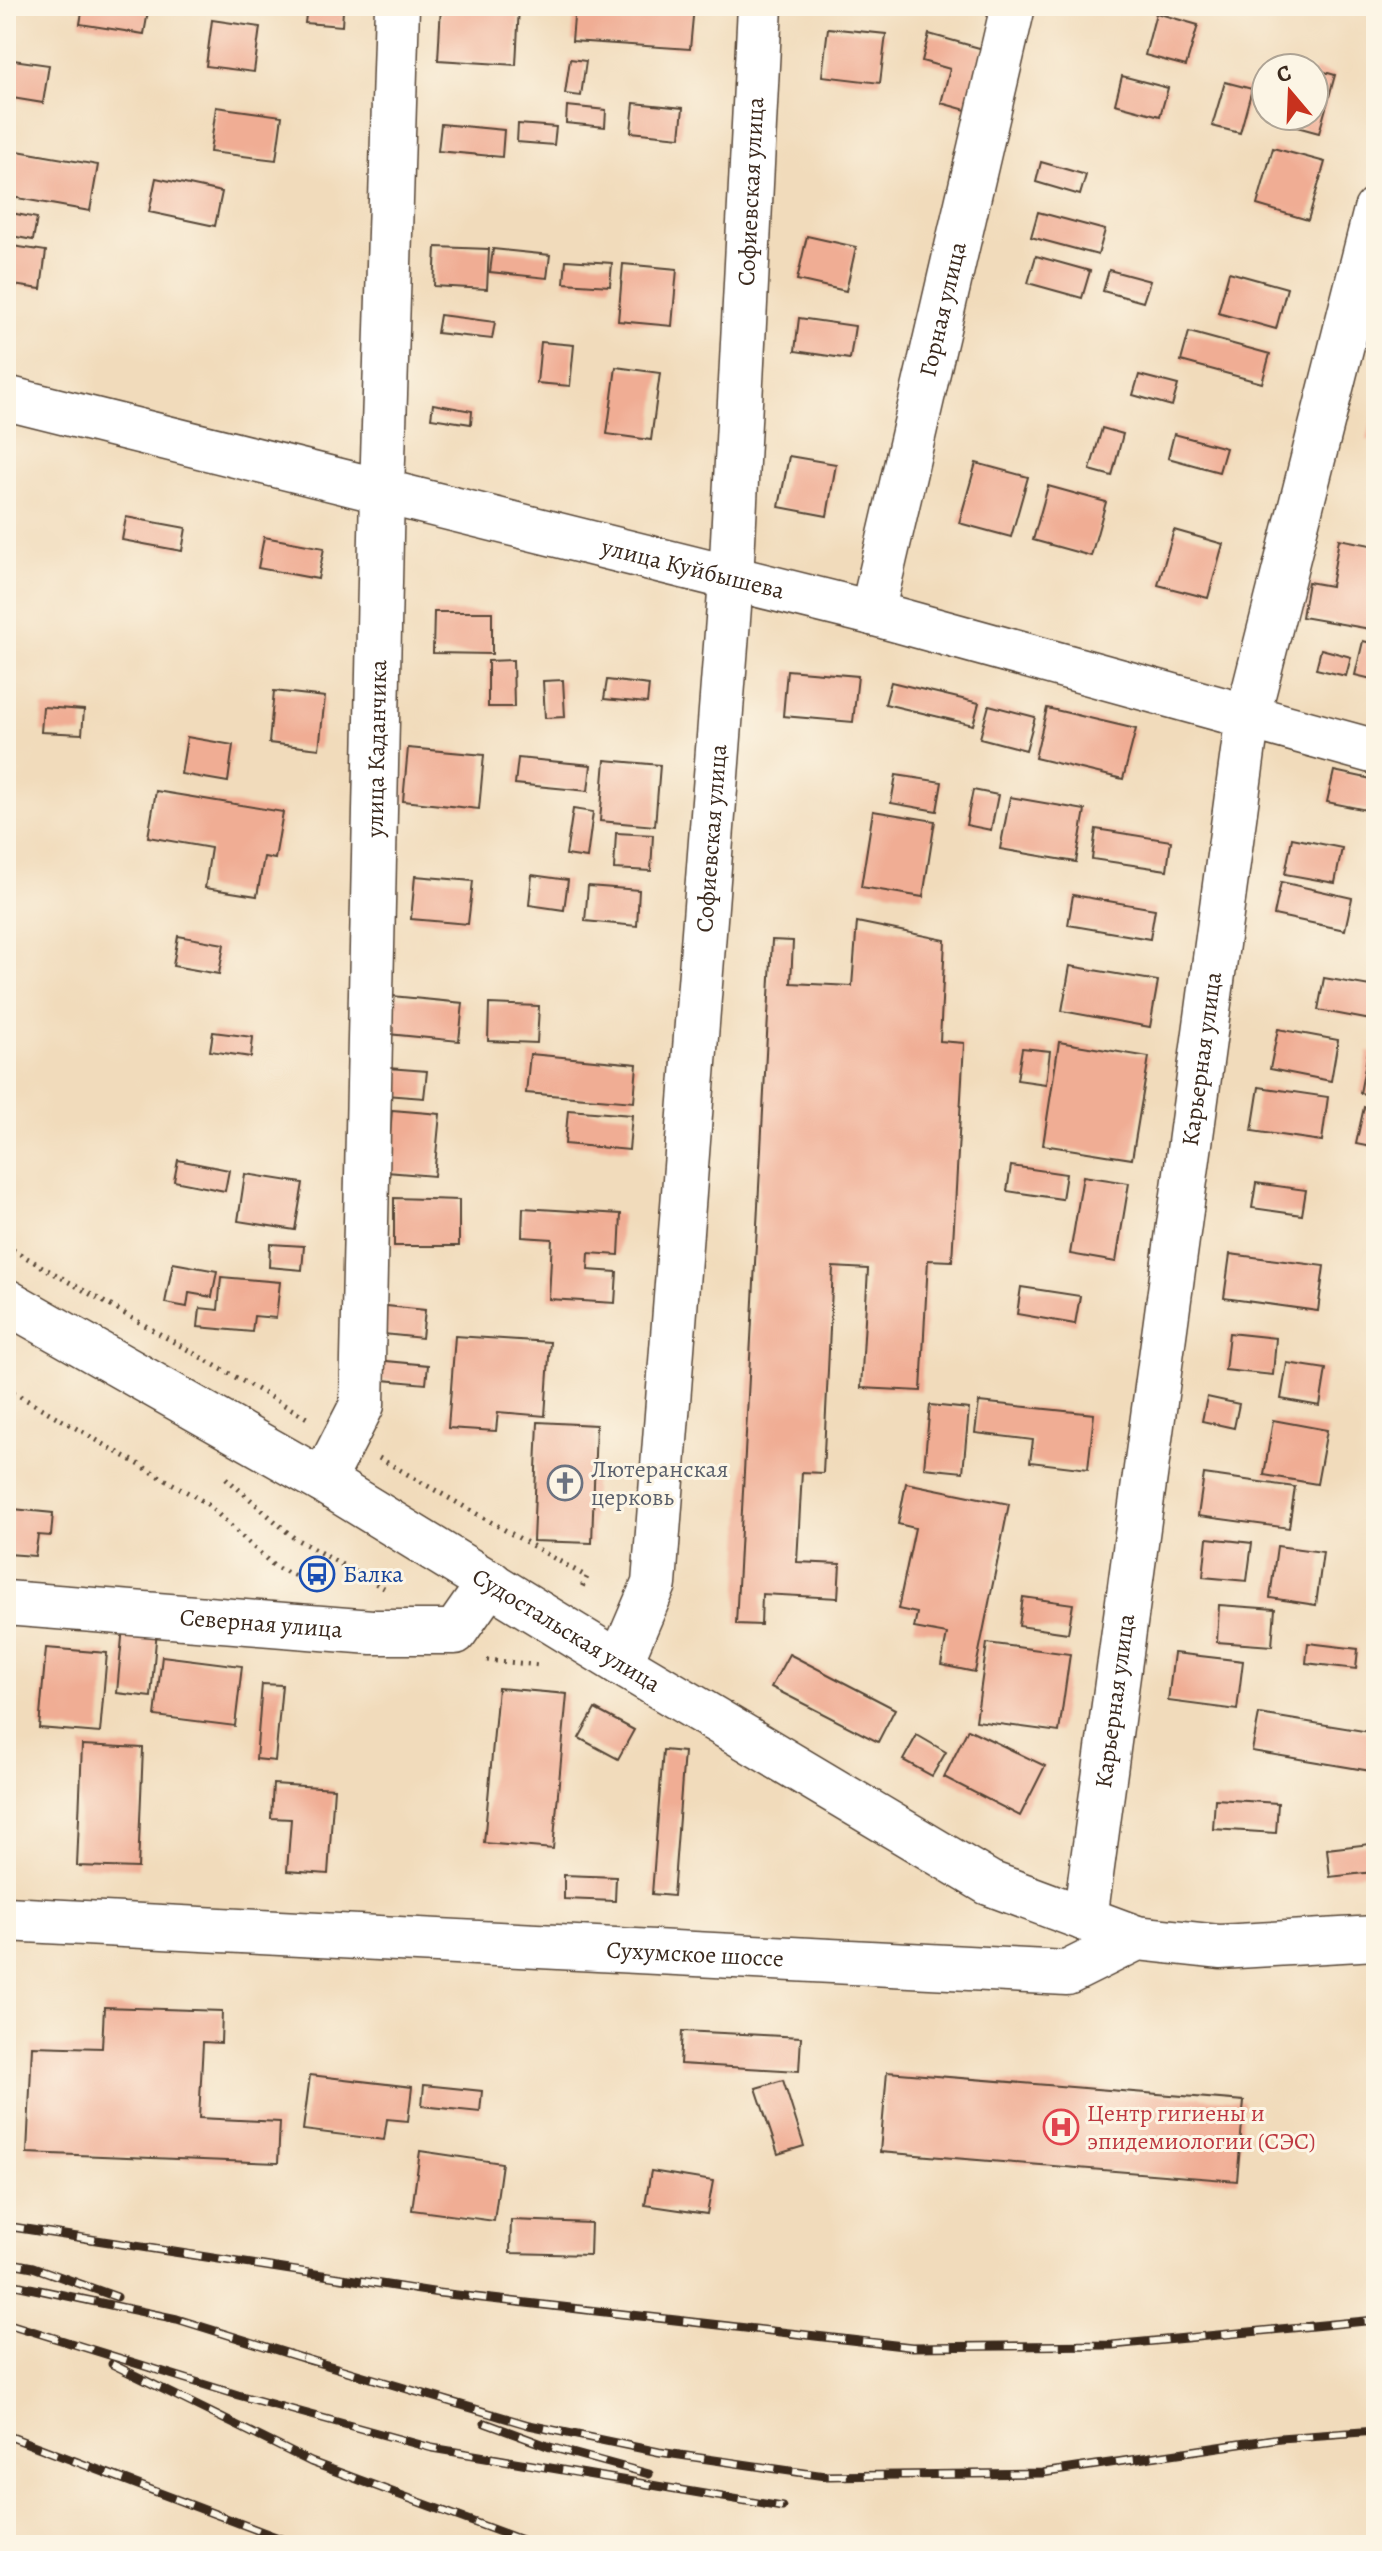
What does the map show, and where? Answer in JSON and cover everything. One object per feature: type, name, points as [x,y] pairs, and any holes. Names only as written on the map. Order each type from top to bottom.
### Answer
[{"type":"main road","name":"улица Каданчика","points":[[323,1481],[362,1405],[382,491],[397,6]]},
{"type":"main road","name":"Софиевская улица","points":[[620,1663],[654,1584],[731,580],[760,6]]},
{"type":"main road","name":"Горная улица","points":[[872,613],[1013,6]]},
{"type":"main road","name":"Карьерная улица","points":[[1085,1919],[1248,715],[1376,210]]},
{"type":"main road","name":"улица Куйбышева","points":[[6,398],[872,613],[1376,752]]},
{"type":"main road","name":"Судостальская улица","points":[[6,1301],[323,1481],[989,1883],[1137,1938]]},
{"type":"main road","name":"Северная улица","points":[[6,1603],[372,1632],[455,1632],[490,1582]]},
{"type":"main road","name":"Сухумское шоссе","points":[[6,1919],[1067,1973],[1137,1938]]},
{"type":"main road","points":[[1137,1938],[1220,1947],[1376,1938]]},
{"type":"path","points":[[6,1246],[587,1577]]},
{"type":"path","points":[[6,1388],[206,1503],[275,1567],[327,1590]]},
{"type":"path","points":[[215,1472],[294,1538],[389,1591]]},
{"type":"building","points":[[83,6],[149,6],[144,34],[80,24]]},
{"type":"building","points":[[441,6],[519,6],[516,65],[438,60]]},
{"type":"building","points":[[575,6],[694,6],[690,49],[572,41]]},
{"type":"building","points":[[307,7],[343,10],[342,26],[305,23]]},
{"type":"building","points":[[1156,13],[1198,25],[1186,66],[1145,55]]},
{"type":"building","points":[[212,20],[260,27],[254,72],[206,66]]},
{"type":"building","points":[[828,28],[886,34],[880,83],[822,76]]},
{"type":"building","points":[[929,34],[983,49],[966,110],[941,103],[950,69],[922,61]]},
{"type":"building","points":[[6,59],[49,65],[43,103],[6,97]]},
{"type":"building","points":[[570,59],[586,61],[581,96],[565,94]]},
{"type":"building","points":[[1330,74],[1335,75],[1330,93]]},
{"type":"building","points":[[1122,76],[1168,88],[1160,116],[1115,104]]},
{"type":"building","points":[[1225,82],[1250,88],[1240,133],[1212,126]]},
{"type":"building","points":[[634,103],[683,108],[680,137],[631,132]]},
{"type":"building","points":[[567,106],[606,110],[605,127],[566,123]]},
{"type":"building","points":[[216,107],[282,116],[276,160],[210,152]]},
{"type":"building","points":[[441,124],[504,130],[502,157],[438,151]]},
{"type":"building","points":[[518,124],[556,127],[554,145],[517,142]]},
{"type":"building","points":[[1273,148],[1325,162],[1308,220],[1257,205]]},
{"type":"building","points":[[6,149],[98,165],[90,211],[6,196]]},
{"type":"building","points":[[1041,162],[1086,175],[1080,195],[1036,182]]},
{"type":"building","points":[[156,178],[222,192],[215,226],[149,212]]},
{"type":"building","points":[[6,212],[37,218],[33,240],[6,235]]},
{"type":"building","points":[[1038,212],[1105,230],[1098,255],[1031,237]]},
{"type":"building","points":[[807,236],[856,247],[846,291],[797,280]]},
{"type":"building","points":[[6,245],[46,251],[41,289],[6,284]]},
{"type":"building","points":[[436,247],[489,249],[487,289],[434,286]]},
{"type":"building","points":[[493,249],[550,255],[547,278],[490,272]]},
{"type":"building","points":[[1036,256],[1090,271],[1082,298],[1028,283]]},
{"type":"building","points":[[566,260],[612,263],[610,286],[564,283]]},
{"type":"building","points":[[623,264],[677,269],[672,326],[618,321]]},
{"type":"building","points":[[1109,270],[1150,281],[1143,302],[1103,291]]},
{"type":"building","points":[[1229,272],[1287,288],[1276,329],[1218,313]]},
{"type":"building","points":[[440,315],[495,322],[492,339],[437,333]]},
{"type":"building","points":[[799,318],[855,326],[850,359],[795,351]]},
{"type":"building","points":[[1189,332],[1270,354],[1262,383],[1181,361]]},
{"type":"building","points":[[541,342],[574,345],[570,386],[537,383]]},
{"type":"building","points":[[616,367],[660,373],[651,440],[607,434]]},
{"type":"building","points":[[1139,375],[1178,385],[1172,406],[1133,395]]},
{"type":"building","points":[[433,404],[472,411],[471,424],[431,418]]},
{"type":"building","points":[[1376,407],[1376,441],[1367,440]]},
{"type":"building","points":[[1102,428],[1123,434],[1112,476],[1090,470]]},
{"type":"building","points":[[1174,434],[1226,448],[1219,472],[1168,458]]},
{"type":"building","points":[[789,456],[836,464],[827,516],[779,507]]},
{"type":"building","points":[[976,463],[1028,477],[1011,537],[959,523]]},
{"type":"building","points":[[1048,486],[1106,502],[1091,556],[1033,540]]},
{"type":"building","points":[[126,517],[186,528],[182,551],[122,540]]},
{"type":"building","points":[[1174,530],[1223,544],[1208,598],[1158,585]]},
{"type":"building","points":[[264,537],[324,548],[318,579],[258,568]]},
{"type":"building","points":[[1339,539],[1376,546],[1376,630],[1302,617],[1308,582],[1331,586]]},
{"type":"building","points":[[434,612],[492,612],[492,654],[433,653]]},
{"type":"building","points":[[1363,641],[1376,644],[1376,680],[1355,675]]},
{"type":"building","points":[[1321,649],[1351,657],[1346,676],[1316,669]]},
{"type":"building","points":[[513,660],[514,707],[488,707],[488,661]]},
{"type":"building","points":[[787,670],[858,676],[853,722],[783,716]]},
{"type":"building","points":[[563,680],[565,717],[545,718],[543,681]]},
{"type":"building","points":[[607,680],[649,685],[647,703],[604,699]]},
{"type":"building","points":[[891,682],[979,703],[973,725],[885,704]]},
{"type":"building","points":[[274,691],[325,697],[319,749],[269,743]]},
{"type":"building","points":[[989,705],[1035,717],[1026,750],[980,738]]},
{"type":"building","points":[[43,707],[84,710],[82,734],[41,732]]},
{"type":"building","points":[[1047,708],[1136,729],[1123,779],[1035,758]]},
{"type":"building","points":[[187,737],[233,745],[228,782],[181,774]]},
{"type":"building","points":[[408,748],[484,755],[479,809],[403,801]]},
{"type":"building","points":[[518,758],[591,765],[588,791],[515,784]]},
{"type":"building","points":[[605,760],[660,765],[655,826],[600,821]]},
{"type":"building","points":[[1334,771],[1376,780],[1376,812],[1327,802]]},
{"type":"building","points":[[896,775],[942,782],[937,811],[891,803]]},
{"type":"building","points":[[973,790],[998,795],[991,830],[966,825]]},
{"type":"building","points":[[156,791],[283,812],[275,859],[264,857],[257,896],[205,888],[211,848],[148,837]]},
{"type":"building","points":[[1010,797],[1085,810],[1076,862],[1000,849]]},
{"type":"building","points":[[573,809],[593,812],[587,858],[566,855]]},
{"type":"building","points":[[873,811],[935,821],[923,897],[861,887]]},
{"type":"building","points":[[1096,829],[1171,841],[1167,870],[1092,859]]},
{"type":"building","points":[[616,833],[653,835],[651,871],[614,869]]},
{"type":"building","points":[[1292,838],[1342,848],[1335,883],[1285,874]]},
{"type":"building","points":[[532,875],[568,880],[564,910],[529,905]]},
{"type":"building","points":[[415,876],[473,881],[468,924],[411,919]]},
{"type":"building","points":[[1281,882],[1352,898],[1345,930],[1274,915]]},
{"type":"building","points":[[588,886],[639,890],[637,926],[585,921]]},
{"type":"building","points":[[1073,895],[1155,909],[1150,939],[1068,925]]},
{"type":"building","points":[[857,922],[945,940],[940,1041],[964,1043],[952,1261],[928,1260],[921,1391],[861,1388],[868,1269],[833,1267],[823,1473],[802,1472],[797,1562],[840,1564],[838,1598],[762,1594],[761,1625],[736,1624],[772,940],[793,941],[791,983],[852,986]]},
{"type":"building","points":[[178,936],[224,944],[219,974],[173,966]]},
{"type":"building","points":[[1070,966],[1158,981],[1150,1027],[1062,1011]]},
{"type":"building","points":[[1324,978],[1376,987],[1376,1021],[1318,1010]]},
{"type":"building","points":[[392,996],[463,1003],[459,1041],[388,1034]]},
{"type":"building","points":[[489,1004],[539,1006],[537,1043],[488,1041]]},
{"type":"building","points":[[1278,1029],[1338,1040],[1331,1081],[1270,1069]]},
{"type":"building","points":[[213,1032],[253,1037],[251,1057],[210,1051]]},
{"type":"building","points":[[1059,1042],[1149,1057],[1132,1159],[1043,1145]]},
{"type":"building","points":[[1022,1048],[1050,1051],[1046,1084],[1017,1080]]},
{"type":"building","points":[[1368,1052],[1376,1053],[1376,1096],[1360,1093]]},
{"type":"building","points":[[530,1054],[637,1064],[634,1102],[526,1093]]},
{"type":"building","points":[[374,1067],[427,1071],[424,1098],[372,1094]]},
{"type":"building","points":[[1259,1087],[1328,1097],[1322,1141],[1252,1131]]},
{"type":"building","points":[[1364,1107],[1376,1109],[1376,1148],[1356,1144]]},
{"type":"building","points":[[392,1110],[440,1114],[434,1176],[387,1172]]},
{"type":"building","points":[[568,1110],[632,1115],[629,1150],[565,1144]]},
{"type":"building","points":[[178,1160],[229,1170],[225,1191],[174,1181]]},
{"type":"building","points":[[1011,1166],[1066,1174],[1062,1199],[1007,1191]]},
{"type":"building","points":[[245,1174],[303,1183],[295,1230],[238,1221]]},
{"type":"building","points":[[1083,1176],[1129,1183],[1116,1262],[1070,1254]]},
{"type":"building","points":[[1256,1183],[1306,1190],[1302,1215],[1252,1208]]},
{"type":"building","points":[[394,1198],[459,1200],[459,1246],[394,1246]]},
{"type":"building","points":[[523,1208],[621,1214],[619,1255],[589,1253],[588,1270],[617,1272],[615,1303],[549,1299],[552,1239],[522,1237]]},
{"type":"building","points":[[270,1244],[304,1246],[302,1270],[269,1267]]},
{"type":"building","points":[[1230,1254],[1324,1266],[1318,1311],[1224,1298]]},
{"type":"building","points":[[173,1263],[217,1271],[212,1297],[189,1293],[187,1307],[165,1303]]},
{"type":"building","points":[[221,1277],[280,1282],[276,1318],[254,1316],[252,1332],[198,1327],[200,1308],[218,1310]]},
{"type":"building","points":[[1021,1287],[1080,1296],[1075,1324],[1017,1314]]},
{"type":"building","points":[[377,1305],[425,1310],[422,1338],[374,1333]]},
{"type":"building","points":[[1229,1333],[1276,1338],[1273,1375],[1225,1370]]},
{"type":"building","points":[[455,1336],[550,1342],[545,1416],[498,1412],[496,1431],[448,1428]]},
{"type":"building","points":[[375,1360],[428,1365],[426,1384],[372,1379]]},
{"type":"building","points":[[1287,1363],[1326,1369],[1320,1406],[1281,1399]]},
{"type":"building","points":[[1207,1397],[1239,1404],[1234,1428],[1202,1421]]},
{"type":"building","points":[[979,1402],[1094,1414],[1088,1469],[1030,1462],[1033,1440],[975,1433]]},
{"type":"building","points":[[930,1405],[969,1409],[963,1472],[924,1468]]},
{"type":"building","points":[[1273,1420],[1327,1430],[1317,1484],[1264,1475]]},
{"type":"building","name":"Лютеранская церковь","points":[[538,1422],[596,1425],[592,1543],[533,1541]]},
{"type":"building","points":[[1204,1474],[1295,1487],[1289,1528],[1198,1516]]},
{"type":"building","points":[[906,1483],[1009,1504],[975,1672],[941,1665],[947,1634],[914,1628],[917,1613],[898,1609],[915,1528],[898,1524]]},
{"type":"building","points":[[13,1509],[53,1513],[51,1536],[38,1535],[35,1556],[8,1554]]},
{"type":"building","points":[[1207,1538],[1252,1543],[1247,1581],[1203,1577]]},
{"type":"building","points":[[1277,1546],[1323,1552],[1316,1605],[1270,1598]]},
{"type":"building","points":[[1023,1597],[1073,1604],[1068,1633],[1019,1626]]},
{"type":"building","points":[[1219,1605],[1275,1609],[1272,1646],[1217,1642]]},
{"type":"building","points":[[123,1626],[157,1629],[151,1697],[117,1693]]},
{"type":"building","points":[[987,1643],[1070,1654],[1059,1732],[976,1721]]},
{"type":"building","points":[[1308,1643],[1358,1649],[1356,1669],[1306,1663]]},
{"type":"building","points":[[46,1648],[107,1653],[100,1733],[39,1728]]},
{"type":"building","points":[[1174,1653],[1243,1661],[1237,1710],[1168,1701]]},
{"type":"building","points":[[789,1654],[895,1709],[878,1742],[771,1687]]},
{"type":"building","points":[[162,1656],[242,1666],[235,1726],[155,1716]]},
{"type":"building","points":[[262,1684],[282,1685],[275,1761],[256,1759]]},
{"type":"building","points":[[498,1688],[567,1694],[553,1849],[484,1843]]},
{"type":"building","points":[[595,1709],[634,1730],[618,1759],[579,1738]]},
{"type":"building","points":[[1259,1714],[1376,1733],[1371,1771],[1252,1751]]},
{"type":"building","points":[[968,1729],[1045,1766],[1020,1816],[944,1777]]},
{"type":"building","points":[[917,1735],[946,1752],[932,1776],[903,1760]]},
{"type":"building","points":[[82,1745],[143,1748],[138,1868],[77,1866]]},
{"type":"building","points":[[663,1750],[684,1752],[673,1896],[652,1894]]},
{"type":"building","points":[[273,1784],[334,1788],[328,1874],[287,1871],[291,1819],[271,1818]]},
{"type":"building","points":[[1215,1799],[1278,1803],[1276,1833],[1213,1829]]},
{"type":"building","points":[[1370,1844],[1373,1872],[1330,1877],[1327,1849]]},
{"type":"building","points":[[564,1875],[616,1877],[615,1901],[564,1899]]},
{"type":"building","points":[[104,2007],[222,2011],[221,2043],[203,2042],[199,2118],[280,2122],[278,2163],[27,2153],[32,2046],[102,2048]]},
{"type":"building","points":[[682,2031],[801,2037],[799,2071],[680,2064]]},
{"type":"building","points":[[887,2072],[1244,2101],[1237,2181],[880,2152]]},
{"type":"building","points":[[310,2075],[412,2087],[408,2121],[387,2119],[384,2140],[303,2130]]},
{"type":"building","points":[[783,2080],[804,2146],[778,2154],[756,2088]]},
{"type":"building","points":[[424,2085],[482,2091],[480,2112],[422,2106]]},
{"type":"building","points":[[420,2151],[502,2163],[494,2221],[412,2210]]},
{"type":"building","points":[[651,2171],[713,2181],[707,2214],[645,2205]]},
{"type":"building","points":[[511,2220],[591,2223],[590,2255],[510,2253]]},
{"type":"railway","points":[[6,2226],[439,2293],[912,2347],[1112,2345],[1376,2320]]},
{"type":"railway","points":[[6,2262],[33,2267],[117,2297]]},
{"type":"railway","points":[[6,2283],[177,2319],[312,2361]]},
{"type":"railway","points":[[6,2323],[238,2395],[432,2448],[782,2507]]},
{"type":"railway","points":[[303,2358],[529,2425],[659,2452],[825,2476],[1042,2473],[1280,2438],[1376,2431]]},
{"type":"railway","points":[[112,2364],[311,2462],[535,2545]]},
{"type":"railway","points":[[485,2423],[550,2447],[649,2474]]},
{"type":"railway","points":[[6,2435],[297,2545]]},
{"type":"place","name":"Лютеранская церковь","points":[[565,1483]]},
{"type":"place","name":"Балка","points":[[317,1574]]},
{"type":"place","name":"Центр гигиены и эпидемиологии (СЭС)","points":[[1061,2127]]}]
